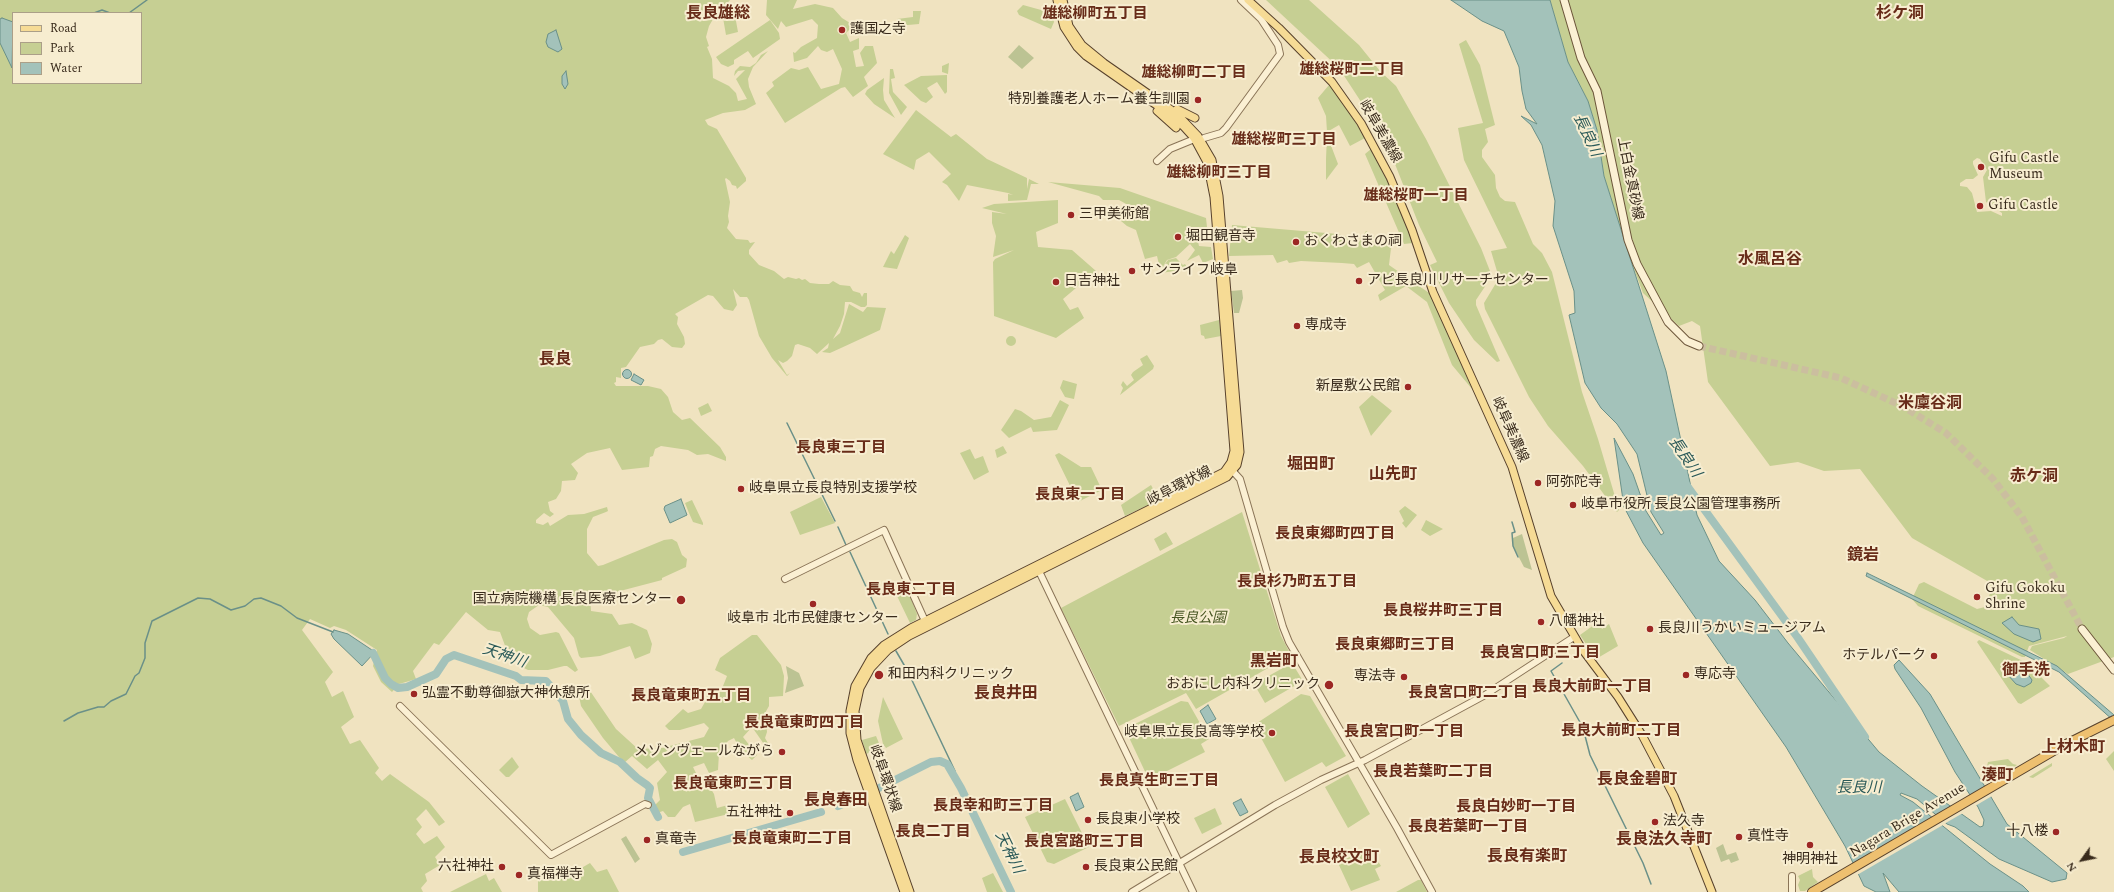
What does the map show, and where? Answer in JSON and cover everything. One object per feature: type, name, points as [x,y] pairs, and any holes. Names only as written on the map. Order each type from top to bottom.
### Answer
[{"type":"highway","name":"Nagara Brige Avenue","points":[[1843,877],[1998,785],[2113,723]]},
{"type":"highway","points":[[1812,892],[1843,877]]},
{"type":"highway","points":[[1821,892],[1843,877]]},
{"type":"main road","name":"岐阜環状線","points":[[910,892],[857,740],[855,718],[860,688],[871,668],[882,656],[909,636],[1231,469],[1234,451],[1214,197],[1207,162],[1194,138],[1176,120],[1089,55],[1070,38],[1057,0]]},
{"type":"main road","name":"岐阜環状線","points":[[1062,0],[1062,16]]},
{"type":"main road","name":"岐阜美濃線","points":[[1248,0],[1283,32],[1332,82],[1361,123],[1387,171],[1412,230],[1433,292],[1463,362],[1486,408],[1512,467],[1551,596],[1574,636],[1632,718],[1642,735],[1674,796],[1712,892]]},
{"type":"main road","name":"上白金真砂線","points":[[1564,0],[1581,58],[1597,91],[1628,240],[1637,264],[1668,322],[1688,341],[1699,346]]},
{"type":"main road","points":[[1089,55],[1124,72],[1179,111],[1195,118]]},
{"type":"main road","points":[[1089,55],[1093,66],[1155,110],[1176,128]]},
{"type":"main road","name":"岐阜環状線","points":[[904,892],[857,760],[850,733],[850,711],[855,686],[871,658],[884,645],[925,621],[1038,568]]},
{"type":"main road","points":[[2082,629],[2114,670]]},
{"type":"street","points":[[1204,138],[1221,133],[1226,128],[1280,54],[1278,45],[1261,19],[1241,0]]},
{"type":"street","points":[[1157,161],[1170,149],[1192,140]]},
{"type":"street","points":[[1231,469],[1240,479],[1285,634],[1398,828],[1432,892]]},
{"type":"street","points":[[785,578],[884,530],[925,621]]},
{"type":"street","points":[[1038,568],[1160,820],[1178,863],[1193,892]]},
{"type":"street","points":[[1132,892],[1275,805],[1359,763],[1485,695],[1574,636]]},
{"type":"street","points":[[400,706],[551,855],[645,804],[648,805]]},
{"type":"street","points":[[1792,876],[1792,892]]},
{"type":"green space","points":[[0,0],[730,0],[724,7],[719,9],[709,26],[706,37],[709,46],[707,47],[712,59],[713,78],[729,86],[736,93],[738,101],[747,99],[736,79],[745,70],[738,71],[734,76],[735,71],[740,66],[750,67],[756,63],[761,55],[768,51],[753,67],[748,79],[749,87],[756,104],[745,110],[723,113],[705,120],[708,125],[717,129],[746,178],[746,181],[737,189],[736,186],[732,185],[730,181],[726,178],[725,179],[730,202],[728,216],[729,222],[727,228],[736,239],[748,240],[750,243],[755,242],[749,250],[749,254],[759,265],[774,271],[784,279],[788,277],[796,279],[799,278],[802,280],[805,279],[810,283],[819,284],[829,284],[833,281],[840,285],[850,286],[853,291],[860,293],[862,297],[864,293],[867,293],[867,305],[865,307],[861,307],[851,302],[845,302],[844,314],[833,339],[840,333],[849,304],[863,312],[867,307],[886,308],[880,330],[830,353],[822,352],[828,348],[829,343],[817,354],[810,348],[798,344],[795,345],[792,356],[787,361],[783,363],[778,360],[787,375],[790,373],[787,376],[772,358],[759,336],[749,300],[747,297],[740,297],[733,289],[737,305],[733,311],[724,309],[713,296],[708,295],[675,314],[678,317],[677,324],[684,337],[685,344],[682,348],[672,347],[662,339],[658,340],[654,344],[640,347],[626,367],[621,368],[621,378],[616,377],[616,382],[614,383],[616,386],[648,386],[661,389],[668,397],[673,412],[682,420],[690,418],[720,447],[726,457],[726,461],[708,454],[697,455],[688,450],[661,446],[655,449],[653,456],[650,457],[649,467],[622,470],[610,448],[587,453],[571,464],[578,473],[575,480],[562,481],[561,491],[556,499],[548,502],[550,511],[554,514],[550,517],[544,513],[536,520],[536,523],[543,525],[548,522],[550,526],[568,515],[584,514],[607,507],[608,511],[593,517],[587,529],[587,553],[598,566],[664,540],[672,539],[677,542],[682,555],[687,559],[686,567],[662,578],[662,580],[601,596],[590,597],[591,611],[612,614],[619,625],[632,623],[647,630],[652,644],[650,653],[635,659],[630,646],[600,656],[581,658],[579,656],[574,638],[548,607],[539,605],[529,612],[527,619],[530,628],[540,635],[556,632],[559,633],[578,670],[575,672],[567,666],[564,666],[548,670],[528,670],[522,667],[507,651],[500,632],[488,630],[466,612],[439,645],[434,643],[413,671],[416,679],[399,684],[392,692],[381,682],[373,666],[377,650],[346,630],[334,626],[330,628],[310,619],[302,630],[333,672],[325,682],[332,697],[343,691],[354,717],[341,727],[350,744],[360,740],[379,768],[375,773],[382,781],[390,774],[429,802],[445,822],[439,826],[426,809],[416,819],[422,827],[416,834],[424,844],[437,836],[445,847],[435,857],[440,865],[425,874],[427,881],[421,888],[423,892],[0,892]]},
{"type":"green space","points":[[767,0],[797,0],[793,9],[815,4],[833,8],[842,18],[850,23],[851,28],[846,33],[850,42],[859,38],[859,49],[853,51],[856,67],[864,66],[860,53],[865,46],[873,46],[877,63],[864,77],[868,86],[853,97],[845,87],[841,88],[785,123],[766,93],[774,86],[772,82],[791,68],[799,70],[808,67],[821,89],[839,84],[842,69],[833,49],[827,52],[821,50],[818,46],[807,58],[794,62],[793,52],[795,53],[801,47],[817,38],[818,25],[812,19],[786,27],[781,21],[778,29],[766,15]]},
{"type":"green space","points":[[1266,0],[1309,0],[1359,45],[1380,71],[1396,86],[1426,139],[1481,248],[1490,271],[1488,282],[1476,300],[1476,305],[1500,361],[1497,362],[1474,340],[1449,303],[1430,265],[1437,262],[1419,225],[1393,159],[1367,111],[1339,68]]},
{"type":"green space","points":[[1550,0],[2114,0],[2114,657],[2068,674],[2030,650],[2032,646],[2067,636],[2029,646],[2025,657],[2022,657],[1918,606],[1912,599],[1919,584],[1924,582],[1977,609],[1985,607],[1992,588],[1989,582],[1912,538],[1860,469],[1824,471],[1798,462],[1770,466],[1708,382],[1700,326],[1692,321],[1679,326],[1643,293],[1624,242],[1604,176],[1597,130],[1588,101],[1568,62]],"holes":[[[1977,158],[1980,159],[1987,170],[1983,177],[1986,202],[2002,213],[2002,216],[1991,211],[1977,212],[1972,193],[1967,187],[1960,186],[1960,183],[1966,179],[1973,179],[1978,175],[1973,161]]]},
{"type":"green space","points":[[1023,5],[1052,13],[1054,22],[1051,29],[1019,15],[1017,11]]},
{"type":"green space","points":[[734,10],[738,32],[726,35],[722,12]]},
{"type":"green space","points":[[913,11],[921,11],[919,24],[897,26],[897,19],[913,17]]},
{"type":"green space","points":[[770,20],[779,33],[780,39],[753,58],[748,51],[734,60],[734,64],[728,67],[721,64],[716,57]]},
{"type":"green space","points":[[1466,40],[1480,65],[1495,125],[1485,129],[1488,142],[1482,150],[1482,157],[1495,175],[1496,188],[1500,197],[1505,201],[1515,202],[1533,244],[1542,253],[1552,272],[1582,392],[1598,439],[1619,510],[1617,512],[1583,466],[1548,426],[1529,397],[1485,309],[1484,303],[1499,278],[1491,251],[1507,248],[1464,160],[1458,128],[1483,123],[1459,44]]},
{"type":"green space","points":[[1019,45],[1034,58],[1022,69],[1008,57]]},
{"type":"green space","points":[[949,63],[948,74],[942,72],[942,66]]},
{"type":"green space","points":[[890,69],[893,69],[895,78],[891,79],[893,92],[907,107],[901,115],[889,93]]},
{"type":"green space","points":[[947,75],[947,92],[945,94],[937,82],[927,88],[933,97],[926,103],[921,101],[904,85],[921,76]]},
{"type":"green space","points":[[884,78],[884,100],[895,118],[874,104],[865,94],[867,90]]},
{"type":"green space","points":[[1329,85],[1339,95],[1365,138],[1350,146],[1339,125],[1327,132],[1326,116],[1318,98]]},
{"type":"green space","points":[[916,110],[951,137],[956,134],[987,159],[1027,178],[1027,189],[1029,179],[1039,184],[1031,184],[1027,200],[1008,201],[1008,194],[1013,195],[967,185],[959,201],[947,185],[942,182],[951,174],[929,152],[916,160],[914,170],[883,154]]},
{"type":"green space","points":[[1327,135],[1338,164],[1326,180],[1326,159]]},
{"type":"green space","points":[[1371,149],[1399,203],[1413,243],[1404,244],[1365,154]]},
{"type":"green space","points":[[1048,182],[1120,188],[1206,218],[1207,227],[1196,233],[1199,246],[1211,247],[1213,259],[1203,263],[1199,255],[1187,261],[1195,250],[1190,244],[1176,257],[1167,260],[1162,268],[1168,260],[1176,258],[1183,265],[1185,264],[1188,269],[1161,273],[1157,256],[1145,259],[1136,230],[1127,226],[1121,221],[1122,218],[1136,218],[1137,210],[1119,200],[1103,200],[1099,196]]},
{"type":"green space","points":[[1058,200],[1058,223],[1036,232],[1038,247],[1072,250],[1096,271],[1063,299],[1070,310],[1078,307],[1084,318],[1056,338],[994,316],[993,262],[995,259],[1014,250],[993,257],[996,236],[992,223],[992,212],[1007,214],[982,208],[994,204]]},
{"type":"green space","points":[[1232,225],[1338,234],[1360,241],[1366,231],[1391,248],[1389,265],[1432,295],[1472,389],[1452,365],[1427,302],[1406,286],[1380,301],[1378,295],[1385,290],[1369,262],[1357,268],[1354,264],[1342,263],[1301,261],[1289,263],[1287,260],[1277,263],[1273,255],[1229,256]]},
{"type":"green space","points":[[905,235],[909,238],[897,269],[883,267],[891,251],[894,254]]},
{"type":"green space","points":[[1242,290],[1243,298],[1239,313],[1234,313],[1231,291]]},
{"type":"green space","points":[[1219,320],[1221,336],[1205,339],[1204,336],[1201,335],[1200,325]]},
{"type":"green space","points":[[1009,336],[1013,336],[1015,337],[1015,345],[1009,346],[1006,343],[1006,339]]},
{"type":"green space","points":[[1147,355],[1154,366],[1153,369],[1120,395],[1123,388],[1121,385],[1123,381],[1127,386],[1134,380],[1131,375],[1143,365],[1140,359]]},
{"type":"green space","points":[[1063,380],[1077,384],[1074,399],[1065,397],[1060,388]]},
{"type":"green space","points":[[1372,395],[1392,411],[1371,436],[1359,407]]},
{"type":"green space","points":[[1060,400],[1069,405],[1057,430],[1033,432],[1031,427],[1009,438],[1001,430],[1015,409],[1021,411],[1034,420],[1051,417]]},
{"type":"green space","points":[[708,403],[712,411],[701,416],[698,408]]},
{"type":"green space","points":[[1003,446],[1007,453],[997,458],[995,450]]},
{"type":"green space","points":[[970,449],[975,459],[983,456],[989,472],[974,480],[960,453]]},
{"type":"green space","points":[[1059,453],[1081,467],[1091,467],[1102,490],[1078,502],[1055,455]]},
{"type":"green space","points":[[1151,485],[1159,500],[1125,516],[1121,505]]},
{"type":"green space","points":[[821,497],[835,523],[800,535],[790,512]]},
{"type":"green space","points":[[692,500],[703,525],[693,522],[689,513],[685,503]]},
{"type":"green space","points":[[1405,506],[1417,515],[1406,528],[1402,523],[1404,521],[1399,511]]},
{"type":"green space","name":"長良公園","points":[[1242,512],[1281,636],[1291,655],[1196,709],[1186,693],[1119,726],[1061,608]]},
{"type":"green space","points":[[1426,520],[1443,529],[1430,536],[1421,530]]},
{"type":"green space","points":[[1166,532],[1173,544],[1160,551],[1154,539]]},
{"type":"green space","points":[[1522,534],[1532,570],[1524,567],[1513,546],[1513,538]]},
{"type":"green space","points":[[908,591],[917,614],[916,620],[910,623],[897,596]]},
{"type":"green space","points":[[1598,622],[1602,629],[1609,624],[1618,646],[1596,659],[1580,635]]},
{"type":"green space","points":[[752,635],[757,635],[781,665],[784,676],[783,696],[769,697],[769,706],[765,713],[767,732],[765,738],[769,745],[766,747],[752,727],[743,737],[757,755],[752,760],[741,751],[734,738],[728,741],[719,753],[718,770],[709,773],[704,763],[693,767],[700,781],[706,781],[714,794],[717,808],[732,804],[733,813],[695,822],[690,804],[683,807],[675,817],[668,817],[663,811],[657,813],[653,807],[660,800],[657,783],[667,772],[658,760],[647,769],[632,756],[624,763],[603,738],[581,706],[579,696],[586,685],[616,729],[638,749],[662,748],[704,737],[709,728],[704,723],[680,730],[669,730],[665,726],[683,709],[688,713],[701,709],[710,687],[721,691],[727,676],[715,670],[720,658]]},
{"type":"green space","points":[[1979,640],[2027,663],[2050,686],[2021,704],[2018,703],[1977,642]]},
{"type":"green space","points":[[1292,663],[1303,681],[1265,703],[1254,684]]},
{"type":"green space","points":[[786,666],[799,673],[804,686],[785,693],[788,678]]},
{"type":"green space","points":[[1301,694],[1310,696],[1346,756],[1326,767],[1322,762],[1285,782],[1254,725]]},
{"type":"green space","points":[[883,697],[903,739],[886,748],[883,744],[878,721]]},
{"type":"green space","points":[[1181,701],[1188,702],[1209,739],[1201,744],[1205,752],[1149,780],[1125,729]]},
{"type":"green space","points":[[876,736],[881,748],[866,754],[862,740]]},
{"type":"green space","points":[[2114,751],[2114,771],[2106,759]]},
{"type":"green space","points":[[512,757],[519,767],[509,777],[506,777],[499,770]]},
{"type":"green space","points":[[2008,759],[2013,764],[2017,765],[2009,770],[2008,767],[2006,768],[2007,771],[1998,777],[1996,774],[1993,775],[1987,766],[1988,762]]},
{"type":"green space","points":[[2052,763],[2052,766],[2033,778],[2029,777]]},
{"type":"green space","points":[[1348,774],[1370,814],[1348,828],[1325,787]]},
{"type":"green space","points":[[1065,799],[1089,847],[1054,864],[1047,862],[1025,817]]},
{"type":"green space","points":[[1215,808],[1222,824],[1202,834],[1194,818]]},
{"type":"green space","points":[[626,836],[640,859],[635,863],[621,839]]},
{"type":"green space","points":[[1723,844],[1727,855],[1736,852],[1739,860],[1731,863],[1729,859],[1721,862],[1716,848]]},
{"type":"green space","points":[[1369,847],[1381,866],[1375,869],[1380,880],[1351,891],[1338,863]]},
{"type":"green space","points":[[590,863],[597,872],[607,869],[619,892],[538,892],[538,878],[558,869],[562,872],[570,868],[578,870]]},
{"type":"green space","points":[[1812,869],[1813,877],[1818,882],[1805,891],[1800,891],[1798,885],[1800,880],[1798,876]]},
{"type":"green space","points":[[993,873],[1003,892],[987,892],[982,878]]},
{"type":"green space","points":[[486,874],[489,881],[494,878],[502,892],[450,892]]},
{"type":"green space","points":[[1418,880],[1421,880],[1427,892],[1396,892]]},
{"type":"water","name":"長良川","points":[[1451,0],[1550,0],[1568,62],[1588,101],[1597,130],[1604,176],[1666,371],[1697,515],[1719,561],[1755,600],[1788,643],[1879,752],[1922,786],[1980,827],[1983,826],[1984,820],[1978,807],[1955,772],[1921,708],[1895,669],[1894,665],[1899,660],[1930,694],[2007,824],[2067,873],[2066,879],[2052,882],[1999,859],[1955,827],[1947,824],[1917,799],[1901,793],[1900,795],[1913,802],[1990,864],[2023,886],[2029,892],[1899,892],[1883,873],[1890,892],[1876,892],[1864,886],[1845,846],[1786,747],[1643,543],[1624,507],[1614,438],[1633,474],[1646,511],[1661,535],[1664,533],[1651,512],[1637,454],[1617,424],[1601,408],[1585,383],[1569,315],[1575,313],[1574,291],[1553,226],[1555,201],[1542,145],[1531,125],[1521,116],[1537,124],[1526,109],[1519,67],[1504,31],[1482,21]]},
{"type":"water","points":[[2,18],[12,22],[12,68],[0,43],[0,19]]},
{"type":"water","points":[[556,30],[562,49],[558,52],[548,47],[546,42],[548,34]]},
{"type":"water","points":[[566,71],[568,84],[565,89],[562,84],[562,76]]},
{"type":"water","points":[[625,370],[629,370],[631,374],[629,378],[625,378],[623,376],[623,372]]},
{"type":"water","points":[[634,374],[644,380],[641,385],[631,380]]},
{"type":"water","points":[[681,499],[687,515],[670,523],[664,509],[665,506]]},
{"type":"water","points":[[1867,573],[2057,666],[2114,715],[2114,721],[2059,672],[1866,576]]},
{"type":"water","points":[[2012,617],[2019,625],[2039,629],[2041,639],[2033,642],[2014,634],[2002,623]]},
{"type":"water","points":[[334,630],[348,634],[375,652],[362,666],[334,639],[331,634]]},
{"type":"water","points":[[2014,668],[2020,674],[2027,673],[2032,680],[2031,683],[2024,687],[2016,684],[2007,674],[2007,670]]},
{"type":"water","points":[[1208,705],[1216,719],[1207,724],[1200,711]]},
{"type":"water","points":[[1078,793],[1084,807],[1076,811],[1070,797]]},
{"type":"water","points":[[1241,799],[1248,812],[1240,816],[1233,803]]},
{"type":"pier","points":[[1986,786],[1992,796],[1975,806],[1969,796]]},
{"type":"pier","points":[[1953,806],[1963,813],[1944,824],[1935,816]]},
{"type":"pier","points":[[1934,817],[1943,825],[1857,875],[1852,865]]},
{"type":"waterway","points":[[130,12],[147,0]]},
{"type":"waterway","points":[[97,12],[102,10],[107,12]]},
{"type":"waterway","points":[[787,423],[835,521]]},
{"type":"waterway","name":"長良川","points":[[1685,483],[1798,638],[1865,737]]},
{"type":"waterway","points":[[1512,522],[1515,532],[1512,533],[1513,546],[1518,557]]},
{"type":"waterway","points":[[838,527],[846,545]]},
{"type":"waterway","points":[[850,552],[888,634]]},
{"type":"waterway","points":[[64,721],[78,713],[98,707],[104,707],[111,701],[126,694],[135,676],[139,673],[145,658],[145,643],[152,621],[198,598],[210,599],[231,610],[245,606],[254,599],[261,598],[281,606],[297,618],[333,632]]},
{"type":"waterway","points":[[896,651],[907,670]]},
{"type":"waterway","name":"天神川","points":[[373,653],[385,678],[398,688],[407,687],[436,674],[446,659],[454,655],[516,676],[521,680],[546,681],[563,701],[568,719],[581,735],[601,753],[620,762],[650,788],[648,798],[658,817]]},
{"type":"waterway","points":[[1562,663],[1551,671],[1581,724]]},
{"type":"waterway","points":[[909,674],[955,771],[954,775]]},
{"type":"waterway","points":[[1583,728],[1590,755],[1643,863],[1651,884]]},
{"type":"waterway","name":"天神川","points":[[879,788],[931,762],[940,761],[947,764],[961,788],[1011,892]]},
{"type":"waterway","name":"天神川","points":[[838,806],[864,795]]},
{"type":"waterway","name":"天神川","points":[[683,852],[821,812]]},
{"type":"tunnel","points":[[1699,346],[1841,378],[1902,406],[1946,433],[1993,479],[2022,517],[2082,629]]},
{"type":"place","name":"護国之寺","points":[[842,30]]},
{"type":"place","name":"特別養護老人ホーム養生訓園","points":[[1198,100]]},
{"type":"place","name":"Gifu Castle Museum","points":[[1981,167]]},
{"type":"place","name":"Gifu Castle","points":[[1980,206]]},
{"type":"place","name":"三甲美術館","points":[[1071,215]]},
{"type":"place","name":"堀田観音寺","points":[[1178,237]]},
{"type":"place","name":"おくわさまの祠","points":[[1296,242]]},
{"type":"place","name":"サンライフ岐阜","points":[[1132,271]]},
{"type":"place","name":"アピ長良川リサーチセンター","points":[[1359,281]]},
{"type":"place","name":"日吉神社","points":[[1056,282]]},
{"type":"place","name":"専成寺","points":[[1297,326]]},
{"type":"place","name":"新屋敷公民館","points":[[1408,387]]},
{"type":"place","name":"阿弥陀寺","points":[[1538,483]]},
{"type":"place","name":"岐阜県立長良特別支援学校","points":[[741,489]]},
{"type":"place","name":"岐阜市役所 長良公園管理事務所","points":[[1573,505]]},
{"type":"place","name":"Gifu Gokoku Shrine","points":[[1977,597]]},
{"type":"place","name":"国立病院機構 長良医療センター","points":[[681,600]]},
{"type":"place","name":"岐阜市 北市民健康センター","points":[[813,604]]},
{"type":"place","name":"八幡神社","points":[[1541,622]]},
{"type":"place","name":"長良川うかいミュージアム","points":[[1650,629]]},
{"type":"place","name":"ホテルパーク","points":[[1934,656]]},
{"type":"place","name":"和田内科クリニック","points":[[879,675]]},
{"type":"place","name":"専応寺","points":[[1686,675]]},
{"type":"place","name":"専法寺","points":[[1404,677]]},
{"type":"place","name":"おおにし内科クリニック","points":[[1329,685]]},
{"type":"place","name":"弘霊不動尊御嶽大神休憩所","points":[[414,694]]},
{"type":"place","name":"岐阜県立長良高等学校","points":[[1272,733]]},
{"type":"place","name":"メゾンヴェールながら","points":[[782,752]]},
{"type":"place","name":"五社神社","points":[[790,813]]},
{"type":"place","name":"長良東小学校","points":[[1088,820]]},
{"type":"place","name":"法久寺","points":[[1655,822]]},
{"type":"place","name":"十八楼","points":[[2056,832]]},
{"type":"place","name":"真性寺","points":[[1739,837]]},
{"type":"place","name":"真竜寺","points":[[647,840]]},
{"type":"place","name":"神明神社","points":[[1810,845]]},
{"type":"place","name":"六社神社","points":[[502,867]]},
{"type":"place","name":"長良東公民館","points":[[1086,867]]},
{"type":"place","name":"真福禅寺","points":[[519,875]]},
{"type":"district","name":"長良雄総","points":[[718,15]]},
{"type":"district","name":"雄総柳町五丁目","points":[[1095,15]]},
{"type":"district","name":"杉ケ洞","points":[[1900,15]]},
{"type":"district","name":"雄総桜町二丁目","points":[[1352,71]]},
{"type":"district","name":"雄総柳町二丁目","points":[[1194,74]]},
{"type":"district","name":"雄総桜町三丁目","points":[[1284,141]]},
{"type":"district","name":"雄総柳町三丁目","points":[[1219,174]]},
{"type":"district","name":"雄総桜町一丁目","points":[[1416,197]]},
{"type":"district","name":"水風呂谷","points":[[1770,261]]},
{"type":"district","name":"長良","points":[[555,361]]},
{"type":"district","name":"米廩谷洞","points":[[1930,405]]},
{"type":"district","name":"長良東三丁目","points":[[841,449]]},
{"type":"district","name":"堀田町","points":[[1311,466]]},
{"type":"district","name":"山先町","points":[[1393,476]]},
{"type":"district","name":"赤ケ洞","points":[[2034,478]]},
{"type":"district","name":"長良東一丁目","points":[[1080,496]]},
{"type":"district","name":"長良東郷町四丁目","points":[[1335,535]]},
{"type":"district","name":"鏡岩","points":[[1863,557]]},
{"type":"district","name":"長良杉乃町五丁目","points":[[1297,583]]},
{"type":"district","name":"長良東二丁目","points":[[911,591]]},
{"type":"district","name":"長良桜井町三丁目","points":[[1443,612]]},
{"type":"district","name":"長良東郷町三丁目","points":[[1395,646]]},
{"type":"district","name":"長良宮口町三丁目","points":[[1540,654]]},
{"type":"district","name":"黒岩町","points":[[1274,663]]},
{"type":"district","name":"御手洗","points":[[2026,672]]},
{"type":"district","name":"長良大前町一丁目","points":[[1592,688]]},
{"type":"district","name":"長良宮口町二丁目","points":[[1468,694]]},
{"type":"district","name":"長良井田","points":[[1006,695]]},
{"type":"district","name":"長良竜東町五丁目","points":[[691,697]]},
{"type":"district","name":"長良竜東町四丁目","points":[[804,724]]},
{"type":"district","name":"長良大前町二丁目","points":[[1621,732]]},
{"type":"district","name":"長良宮口町一丁目","points":[[1404,733]]},
{"type":"district","name":"上材木町","points":[[2073,749]]},
{"type":"district","name":"長良若葉町二丁目","points":[[1433,773]]},
{"type":"district","name":"湊町","points":[[1997,777]]},
{"type":"district","name":"長良金碧町","points":[[1637,781]]},
{"type":"district","name":"長良真生町三丁目","points":[[1159,782]]},
{"type":"district","name":"長良竜東町三丁目","points":[[733,785]]},
{"type":"district","name":"長良春田","points":[[836,802]]},
{"type":"district","name":"長良幸和町三丁目","points":[[993,807]]},
{"type":"district","name":"長良白妙町一丁目","points":[[1516,808]]},
{"type":"district","name":"長良若葉町一丁目","points":[[1468,828]]},
{"type":"district","name":"長良二丁目","points":[[933,833]]},
{"type":"district","name":"長良竜東町二丁目","points":[[792,840]]},
{"type":"district","name":"長良法久寺町","points":[[1664,841]]},
{"type":"district","name":"長良宮路町三丁目","points":[[1084,843]]},
{"type":"district","name":"長良有楽町","points":[[1527,858]]},
{"type":"district","name":"長良校文町","points":[[1339,859]]}]
